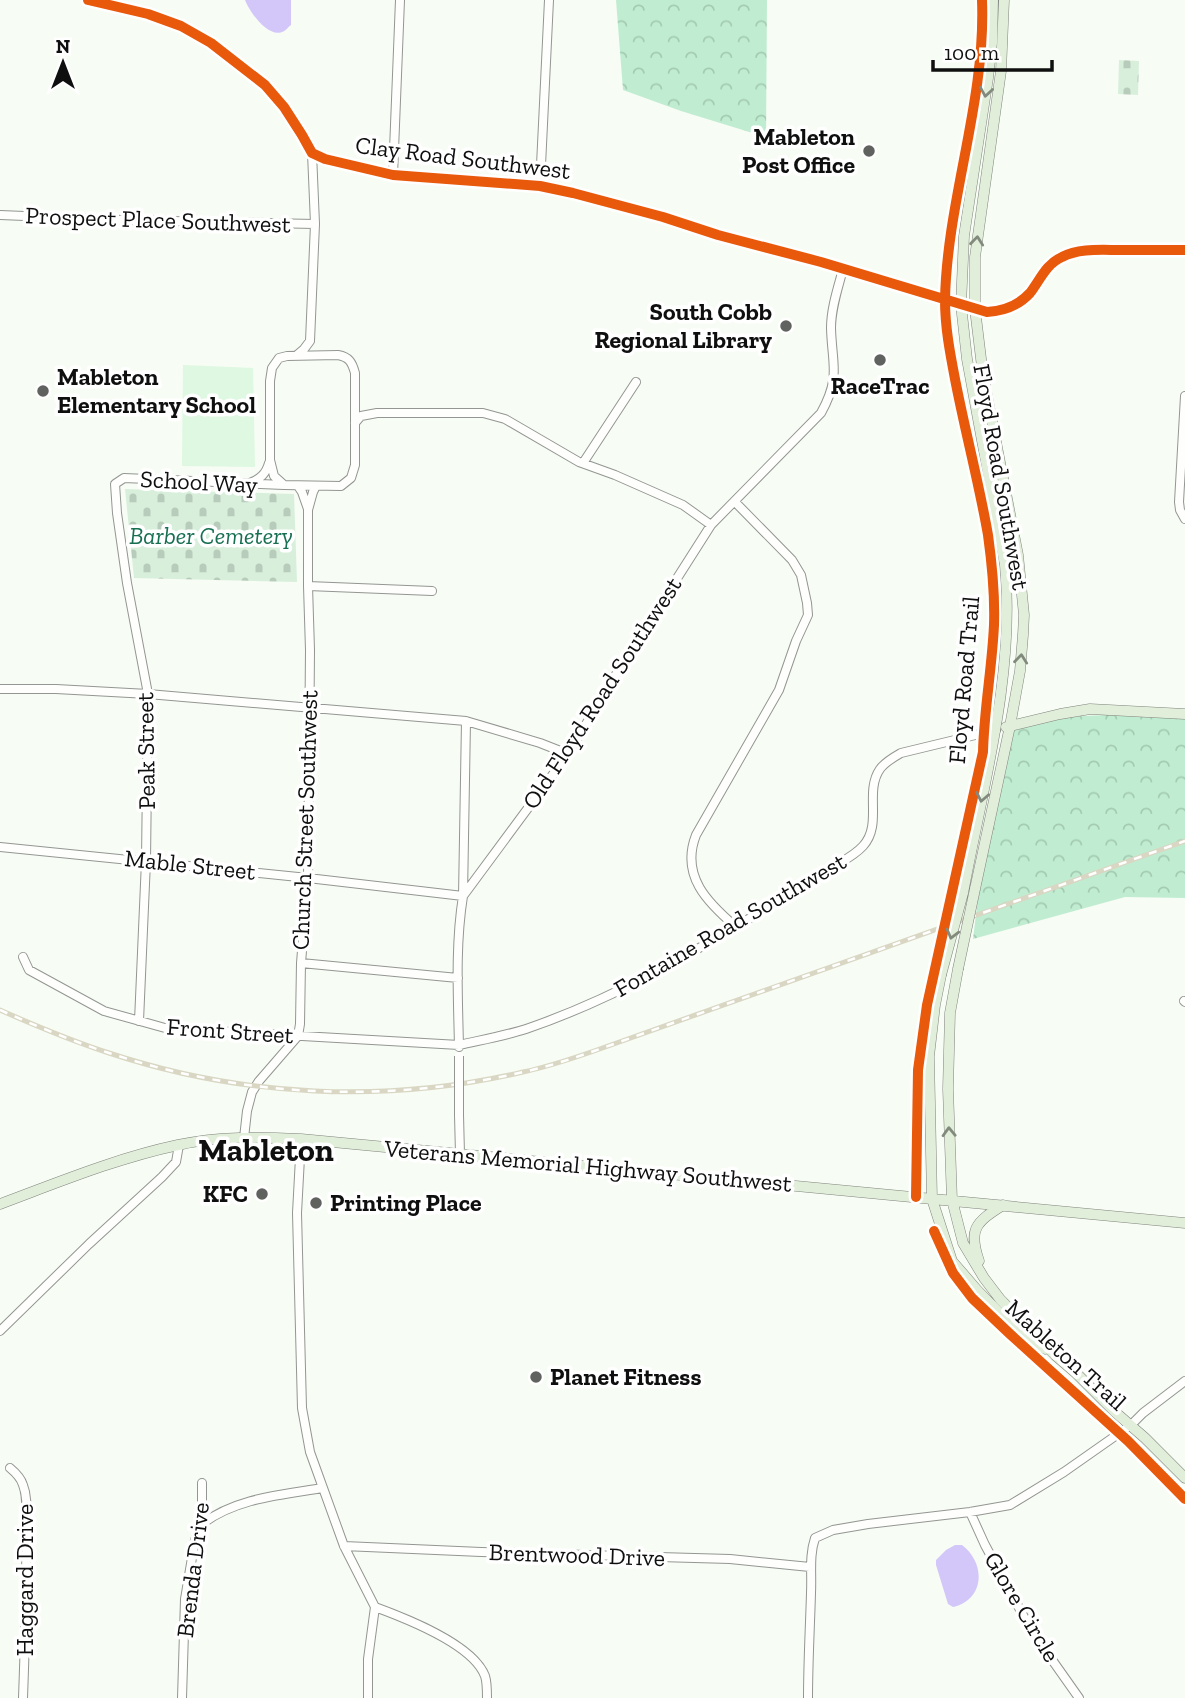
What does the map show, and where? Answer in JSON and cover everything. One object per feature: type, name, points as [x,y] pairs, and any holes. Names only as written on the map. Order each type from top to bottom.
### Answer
[{"type":"main road","name":"Floyd Road Southwest","points":[[993,0],[988,78],[964,236],[961,305],[967,359],[1002,542],[1006,573],[1007,640],[996,730],[963,893],[941,975],[932,1029],[929,1056],[932,1199],[952,1261],[1021,1335],[1055,1355]]},
{"type":"main road","name":"Floyd Road Southwest","points":[[985,1278],[963,1242],[952,1200],[948,1070],[950,1013],[1010,726],[1023,640],[1024,615],[1018,555],[983,376],[975,309],[975,257],[1001,71],[1004,0]]},
{"type":"main road","name":"Fontaine Road Southwest","points":[[996,730],[1090,709],[1185,714]]},
{"type":"main road","name":"Veterans Memorial Highway Southwest","points":[[0,1204],[110,1163],[179,1145],[244,1138],[301,1139],[1185,1223]]},
{"type":"main road","points":[[1003,1205],[987,1215],[975,1228],[975,1248],[985,1278],[1000,1299],[1055,1355],[1185,1478]]},
{"type":"street","points":[[88,0],[148,14],[181,26],[211,43],[265,85],[284,107],[302,135],[312,153],[315,224],[310,341],[296,355]]},
{"type":"street","points":[[393,175],[400,0]]},
{"type":"street","points":[[540,186],[549,0]]},
{"type":"street","name":"Clay Road Southwest","points":[[312,153],[325,159],[393,175],[540,186],[573,193],[975,309]]},
{"type":"street","name":"Prospect Place Southwest","points":[[0,215],[315,224]]},
{"type":"street","points":[[975,309],[996,311],[1019,303],[1050,265],[1060,257],[1072,253],[1088,250],[1185,250]]},
{"type":"street","name":"Old Floyd Road Southwest","points":[[463,896],[568,754],[711,525],[821,413],[830,398],[835,376],[831,327],[843,269]]},
{"type":"street","points":[[310,341],[326,355]]},
{"type":"street","points":[[247,484],[258,480],[267,471],[270,460],[272,368],[279,358],[296,355],[347,357],[353,363],[355,373],[355,465],[351,478],[341,486],[284,485],[274,476],[270,460]]},
{"type":"street","points":[[583,463],[636,382]]},
{"type":"street","points":[[1185,396],[1180,502],[1180,510],[1185,519]]},
{"type":"street","points":[[355,399],[360,407],[377,413]]},
{"type":"street","points":[[355,423],[361,416],[377,413],[483,413],[505,419],[579,462],[683,505],[711,525]]},
{"type":"street","name":"School Way","points":[[115,484],[124,478],[284,485]]},
{"type":"street","name":"Peak Street","points":[[115,484],[127,583],[148,694],[146,861],[139,1021]]},
{"type":"street","points":[[298,486],[308,510]]},
{"type":"street","name":"Church Street Southwest","points":[[298,1036],[308,878],[308,510],[316,486]]},
{"type":"street","points":[[735,502],[792,560],[801,575],[808,615],[779,690],[696,835],[691,853],[695,878],[701,890],[713,908],[736,927]]},
{"type":"street","points":[[308,586],[432,592]]},
{"type":"street","points":[[0,689],[148,694],[466,721],[568,754]]},
{"type":"street","points":[[460,1154],[458,978],[463,896],[466,721]]},
{"type":"street","name":"Fontaine Road Southwest","points":[[459,1045],[526,1029],[619,991],[736,927],[854,854],[862,846],[872,831],[874,786],[880,769],[890,760],[901,753],[996,730]]},
{"type":"street","name":"Mable Street","points":[[0,847],[463,896]]},
{"type":"street","name":"Front Street","points":[[23,957],[29,970],[104,1011],[164,1028],[459,1045]]},
{"type":"street","points":[[302,963],[458,978]]},
{"type":"street","points":[[244,1138],[252,1092],[298,1036]]},
{"type":"street","points":[[301,1139],[297,1213],[302,1408],[310,1452],[344,1546],[375,1607],[368,1698]]},
{"type":"street","points":[[0,1331],[162,1177],[176,1162],[179,1145]]},
{"type":"street","points":[[808,1698],[810,1567],[815,1538],[833,1530],[867,1524],[1010,1505],[1064,1472],[1131,1425],[1185,1381]]},
{"type":"street","name":"Haggard Drive","points":[[10,1468],[19,1476],[27,1499],[23,1698]]},
{"type":"street","name":"Brenda Drive","points":[[182,1698],[185,1599],[195,1540],[202,1524],[202,1483]]},
{"type":"street","points":[[202,1524],[213,1516],[249,1501],[323,1488]]},
{"type":"street","name":"Glore Circle","points":[[970,1512],[1031,1630],[1079,1698]]},
{"type":"street","name":"Brentwood Drive","points":[[344,1546],[730,1559],[810,1567]]},
{"type":"street","points":[[375,1607],[401,1616],[452,1641],[473,1658],[485,1676],[487,1698]]},
{"type":"green space","points":[[616,0],[767,0],[766,137],[623,90]]},
{"type":"green space","points":[[1119,60],[1139,61],[1138,95],[1118,94]]},
{"type":"green space","points":[[183,365],[253,368],[255,467],[182,466]]},
{"type":"green space","name":"Barber Cemetery","points":[[125,489],[294,494],[297,582],[134,578]]},
{"type":"green space","points":[[1185,713],[1185,898],[1125,897],[973,939],[979,890],[1009,728],[1040,718]]},
{"type":"shaded area","points":[[245,0],[291,0],[291,25],[282,32],[271,31],[255,17]]},
{"type":"shaded area","points":[[955,1545],[962,1545],[970,1553],[978,1571],[978,1580],[971,1597],[953,1607],[948,1604],[936,1560]]},
{"type":"railway","points":[[0,1010],[54,1033],[159,1068],[262,1087],[367,1092],[471,1082],[532,1070],[577,1057],[1185,841]]},
{"type":"cycle path","points":[[88,0],[148,14],[181,26],[211,43],[265,85],[284,107],[312,153],[325,159],[393,175],[540,186],[573,193],[821,262],[987,312],[1005,309],[1021,301],[1056,260],[1069,254],[1098,250],[1185,250]]},
{"type":"cycle path","name":"Floyd Road Trail","points":[[916,1197],[918,1070],[927,1005],[983,752],[994,625],[988,535],[951,359],[945,300],[952,225],[978,76],[982,0]]},
{"type":"cycle path","name":"Mableton Trail","points":[[934,1231],[953,1273],[972,1298],[1128,1441],[1185,1499]]},
{"type":"place","name":"Mableton Post Office","points":[[869,151]]},
{"type":"place","name":"South Cobb Regional Library","points":[[786,326]]},
{"type":"place","name":"RaceTrac","points":[[880,360]]},
{"type":"place","name":"Mableton Elementary School","points":[[43,391]]},
{"type":"place","name":"KFC","points":[[262,1194]]},
{"type":"place","name":"Printing Place","points":[[316,1203]]},
{"type":"place","name":"Planet Fitness","points":[[536,1377]]},
{"type":"district","name":"Mableton","points":[[266,1150]]}]
